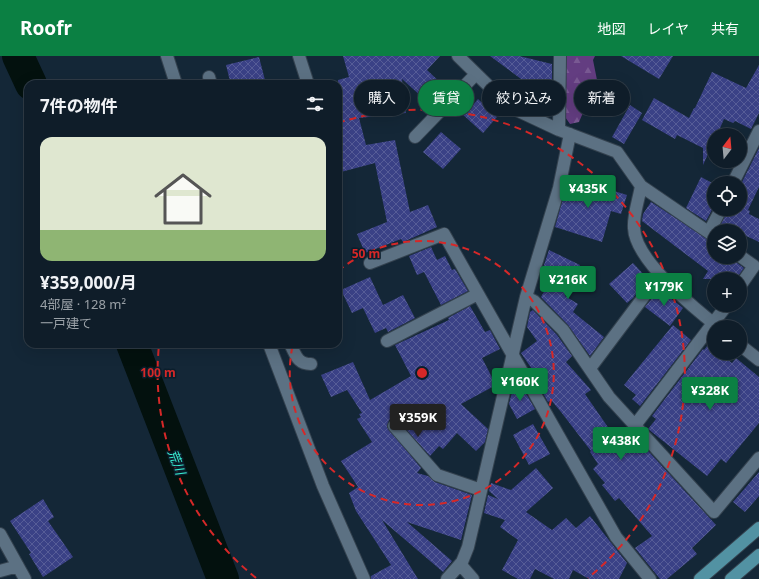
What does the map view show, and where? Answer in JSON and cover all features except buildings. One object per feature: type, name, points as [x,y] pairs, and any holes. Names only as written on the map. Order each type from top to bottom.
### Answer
[{"type":"main road","points":[[700,579],[759,528]]},
{"type":"main road","points":[[731,579],[759,555]]},
{"type":"street","points":[[167,56],[175,80]]},
{"type":"street","points":[[299,56],[307,80]]},
{"type":"street","points":[[458,56],[510,107],[565,132],[617,152],[641,186],[707,231]]},
{"type":"street","points":[[447,579],[460,564],[468,547],[526,297],[559,188],[565,132],[560,56]]},
{"type":"street","points":[[414,137],[476,74]]},
{"type":"street","points":[[737,176],[759,131]]},
{"type":"street","points":[[641,186],[634,228],[639,247],[660,276],[709,320]]},
{"type":"street","points":[[370,263],[444,234],[616,537],[650,579]]},
{"type":"street","points":[[747,261],[754,266],[747,276]]},
{"type":"street","points":[[591,367],[660,276]]},
{"type":"street","points":[[387,341],[478,294]]},
{"type":"street","points":[[526,297],[534,301],[563,330],[591,367],[609,396],[636,424],[714,512],[759,458]]},
{"type":"street","points":[[636,424],[707,337]]},
{"type":"street","points":[[271,348],[323,486],[364,579]]},
{"type":"street","points":[[292,348],[299,362],[311,364]]},
{"type":"street","points":[[747,351],[759,360]]},
{"type":"street","points":[[394,426],[437,475],[481,490]]},
{"type":"street","points":[[0,534],[25,579]]},
{"type":"street","points":[[460,564],[473,579]]},
{"type":"street","points":[[0,571],[18,566]]},
{"type":"green space","points":[[564,56],[595,56],[593,60],[597,80],[574,80],[574,116],[582,116],[579,122],[570,124],[564,116],[566,116],[566,80],[564,80]]},
{"type":"waterway","name":"荒川","points":[[18,56],[29,80]]},
{"type":"waterway","name":"荒川","points":[[134,348],[223,579]]}]
